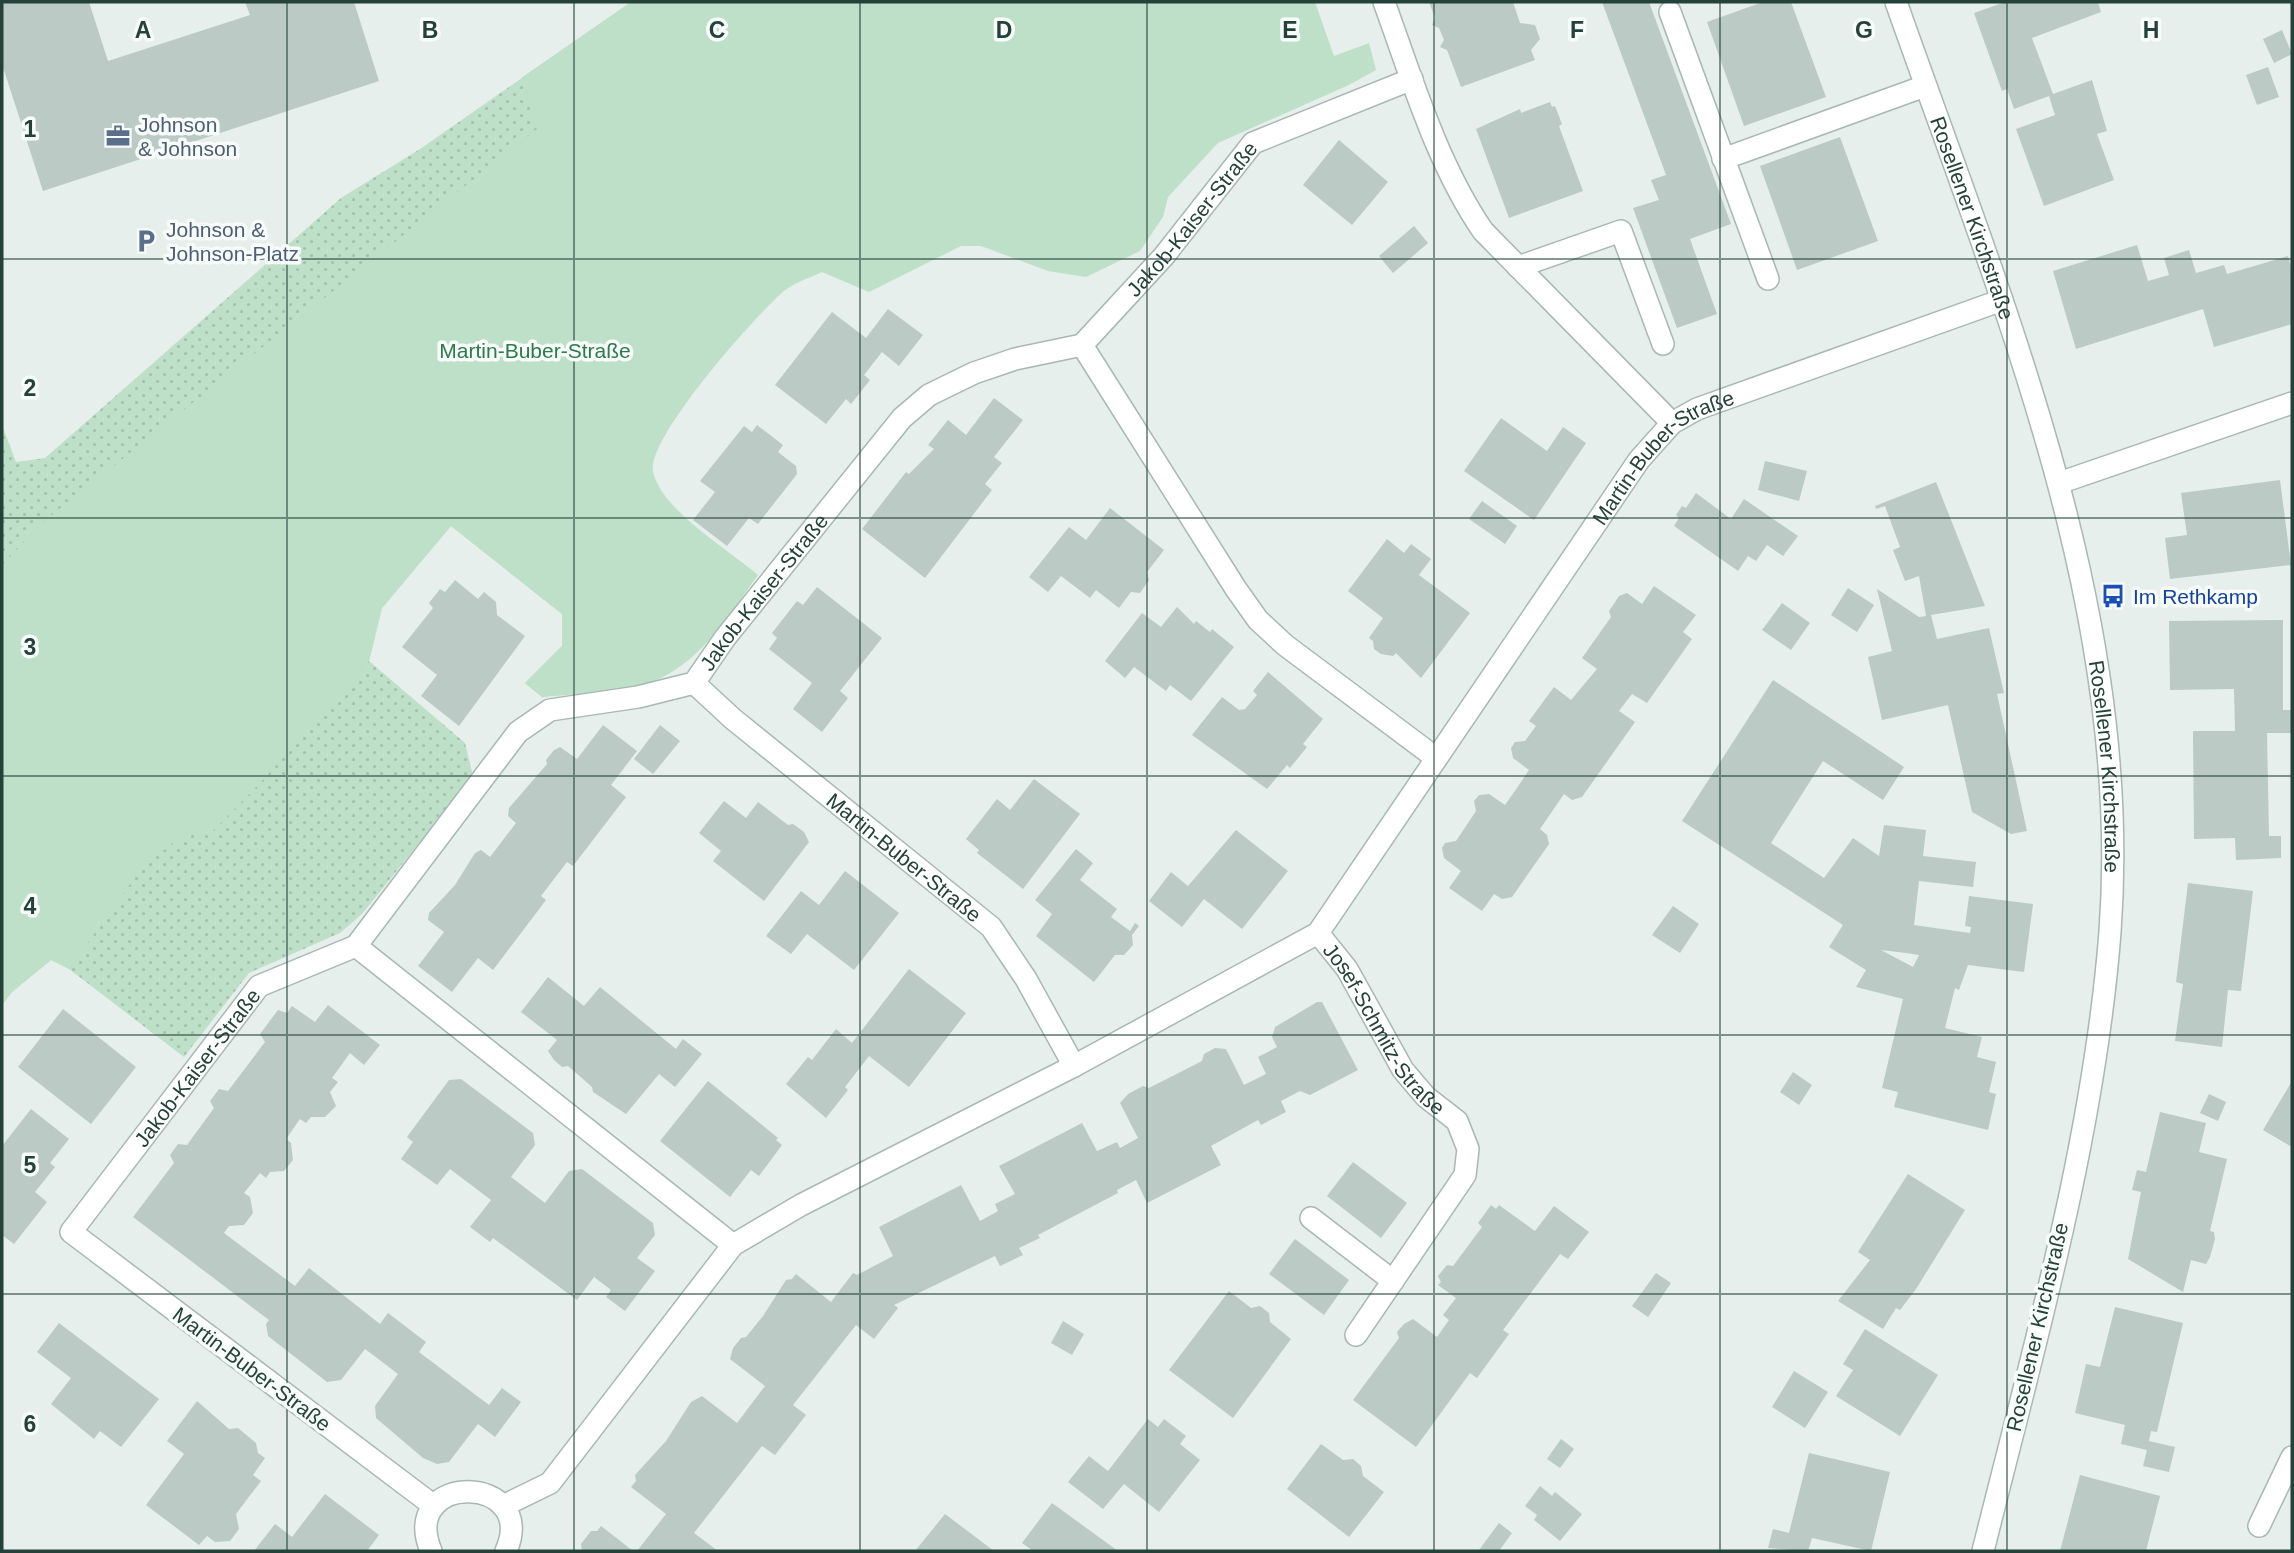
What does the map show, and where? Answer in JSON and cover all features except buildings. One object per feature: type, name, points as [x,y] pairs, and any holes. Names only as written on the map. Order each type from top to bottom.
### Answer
[{"type":"street","points":[[1384,2],[1412,79],[1468,209],[1483,231],[1672,423]]},
{"type":"street","name":"Rosellener Kirchstraße","points":[[1896,2],[2002,300],[2059,483],[2086,604],[2105,741],[2111,841],[2110,929],[2100,1026],[2082,1132],[1983,1551]]},
{"type":"street","points":[[1670,12],[1768,279]]},
{"type":"street","name":"Jakob-Kaiser-Straße","points":[[71,1231],[259,986],[356,946],[518,732],[533,719],[550,710],[638,697],[694,683],[725,638],[902,418],[929,395],[974,373],[1015,359],[1083,345],[1164,256],[1253,143],[1412,79]]},
{"type":"street","points":[[1723,159],[1925,86]]},
{"type":"street","points":[[1518,267],[1621,231],[1663,344]]},
{"type":"street","name":"Martin-Buber-Straße","points":[[503,1506],[550,1483],[733,1245],[801,1205],[1074,1066],[1318,933],[1639,460],[1672,423],[1722,399],[2002,300]]},
{"type":"street","points":[[1083,345],[1258,620],[1285,645],[1436,758]]},
{"type":"street","points":[[2059,483],[2292,403]]},
{"type":"street","name":"Martin-Buber-Straße","points":[[694,683],[733,719],[990,927],[1026,979],[1074,1066]]},
{"type":"street","name":"Josef-Schmitz-Straße","points":[[1318,933],[1346,969],[1403,1070],[1426,1097],[1457,1121],[1468,1149],[1465,1175],[1356,1335]]},
{"type":"street","points":[[356,946],[733,1245]]},
{"type":"street","points":[[1311,1218],[1393,1281]]},
{"type":"street","name":"Martin-Buber-Straße","points":[[71,1231],[434,1506]]},
{"type":"street","points":[[2259,1526],[2292,1457]]},
{"type":"street","points":[[431,1551],[426,1539],[427,1521],[434,1506],[449,1494],[468,1489],[487,1494],[503,1506],[511,1535],[506,1551]]},
{"type":"green space","points":[[631,2],[672,77],[2,659],[2,425],[16,462],[45,458],[341,198],[420,149]]},
{"type":"green space","points":[[631,2],[1315,2],[1334,56],[1369,43],[1376,70],[1349,85],[1218,143],[1168,197],[1163,217],[1140,251],[1086,277],[1048,271],[981,246],[961,246],[869,292],[822,272],[788,288],[751,324],[706,377],[667,431],[656,454],[653,471],[658,485],[668,499],[697,528],[758,575],[715,633],[690,659],[659,679],[632,688],[542,697],[525,683],[562,646],[562,614],[451,526],[382,608],[369,661],[263,780],[213,831],[181,837],[143,866],[69,969],[51,960],[12,992],[2,1005],[2,565],[43,522],[538,128],[521,78]]},
{"type":"green space","points":[[436,378],[615,667],[619,689],[542,697],[525,683],[562,646],[562,614],[451,526],[382,608],[369,661],[465,743],[473,776],[362,914],[340,933],[249,973],[184,1057],[69,969],[51,960],[12,992],[2,1005]]},
{"type":"place","name":"Johnson & Johnson","points":[[118,136]]},
{"type":"place","name":"Johnson & Johnson-Platz","points":[[146,241]]},
{"type":"place","name":"Im Rethkamp","points":[[2113,596]]}]
